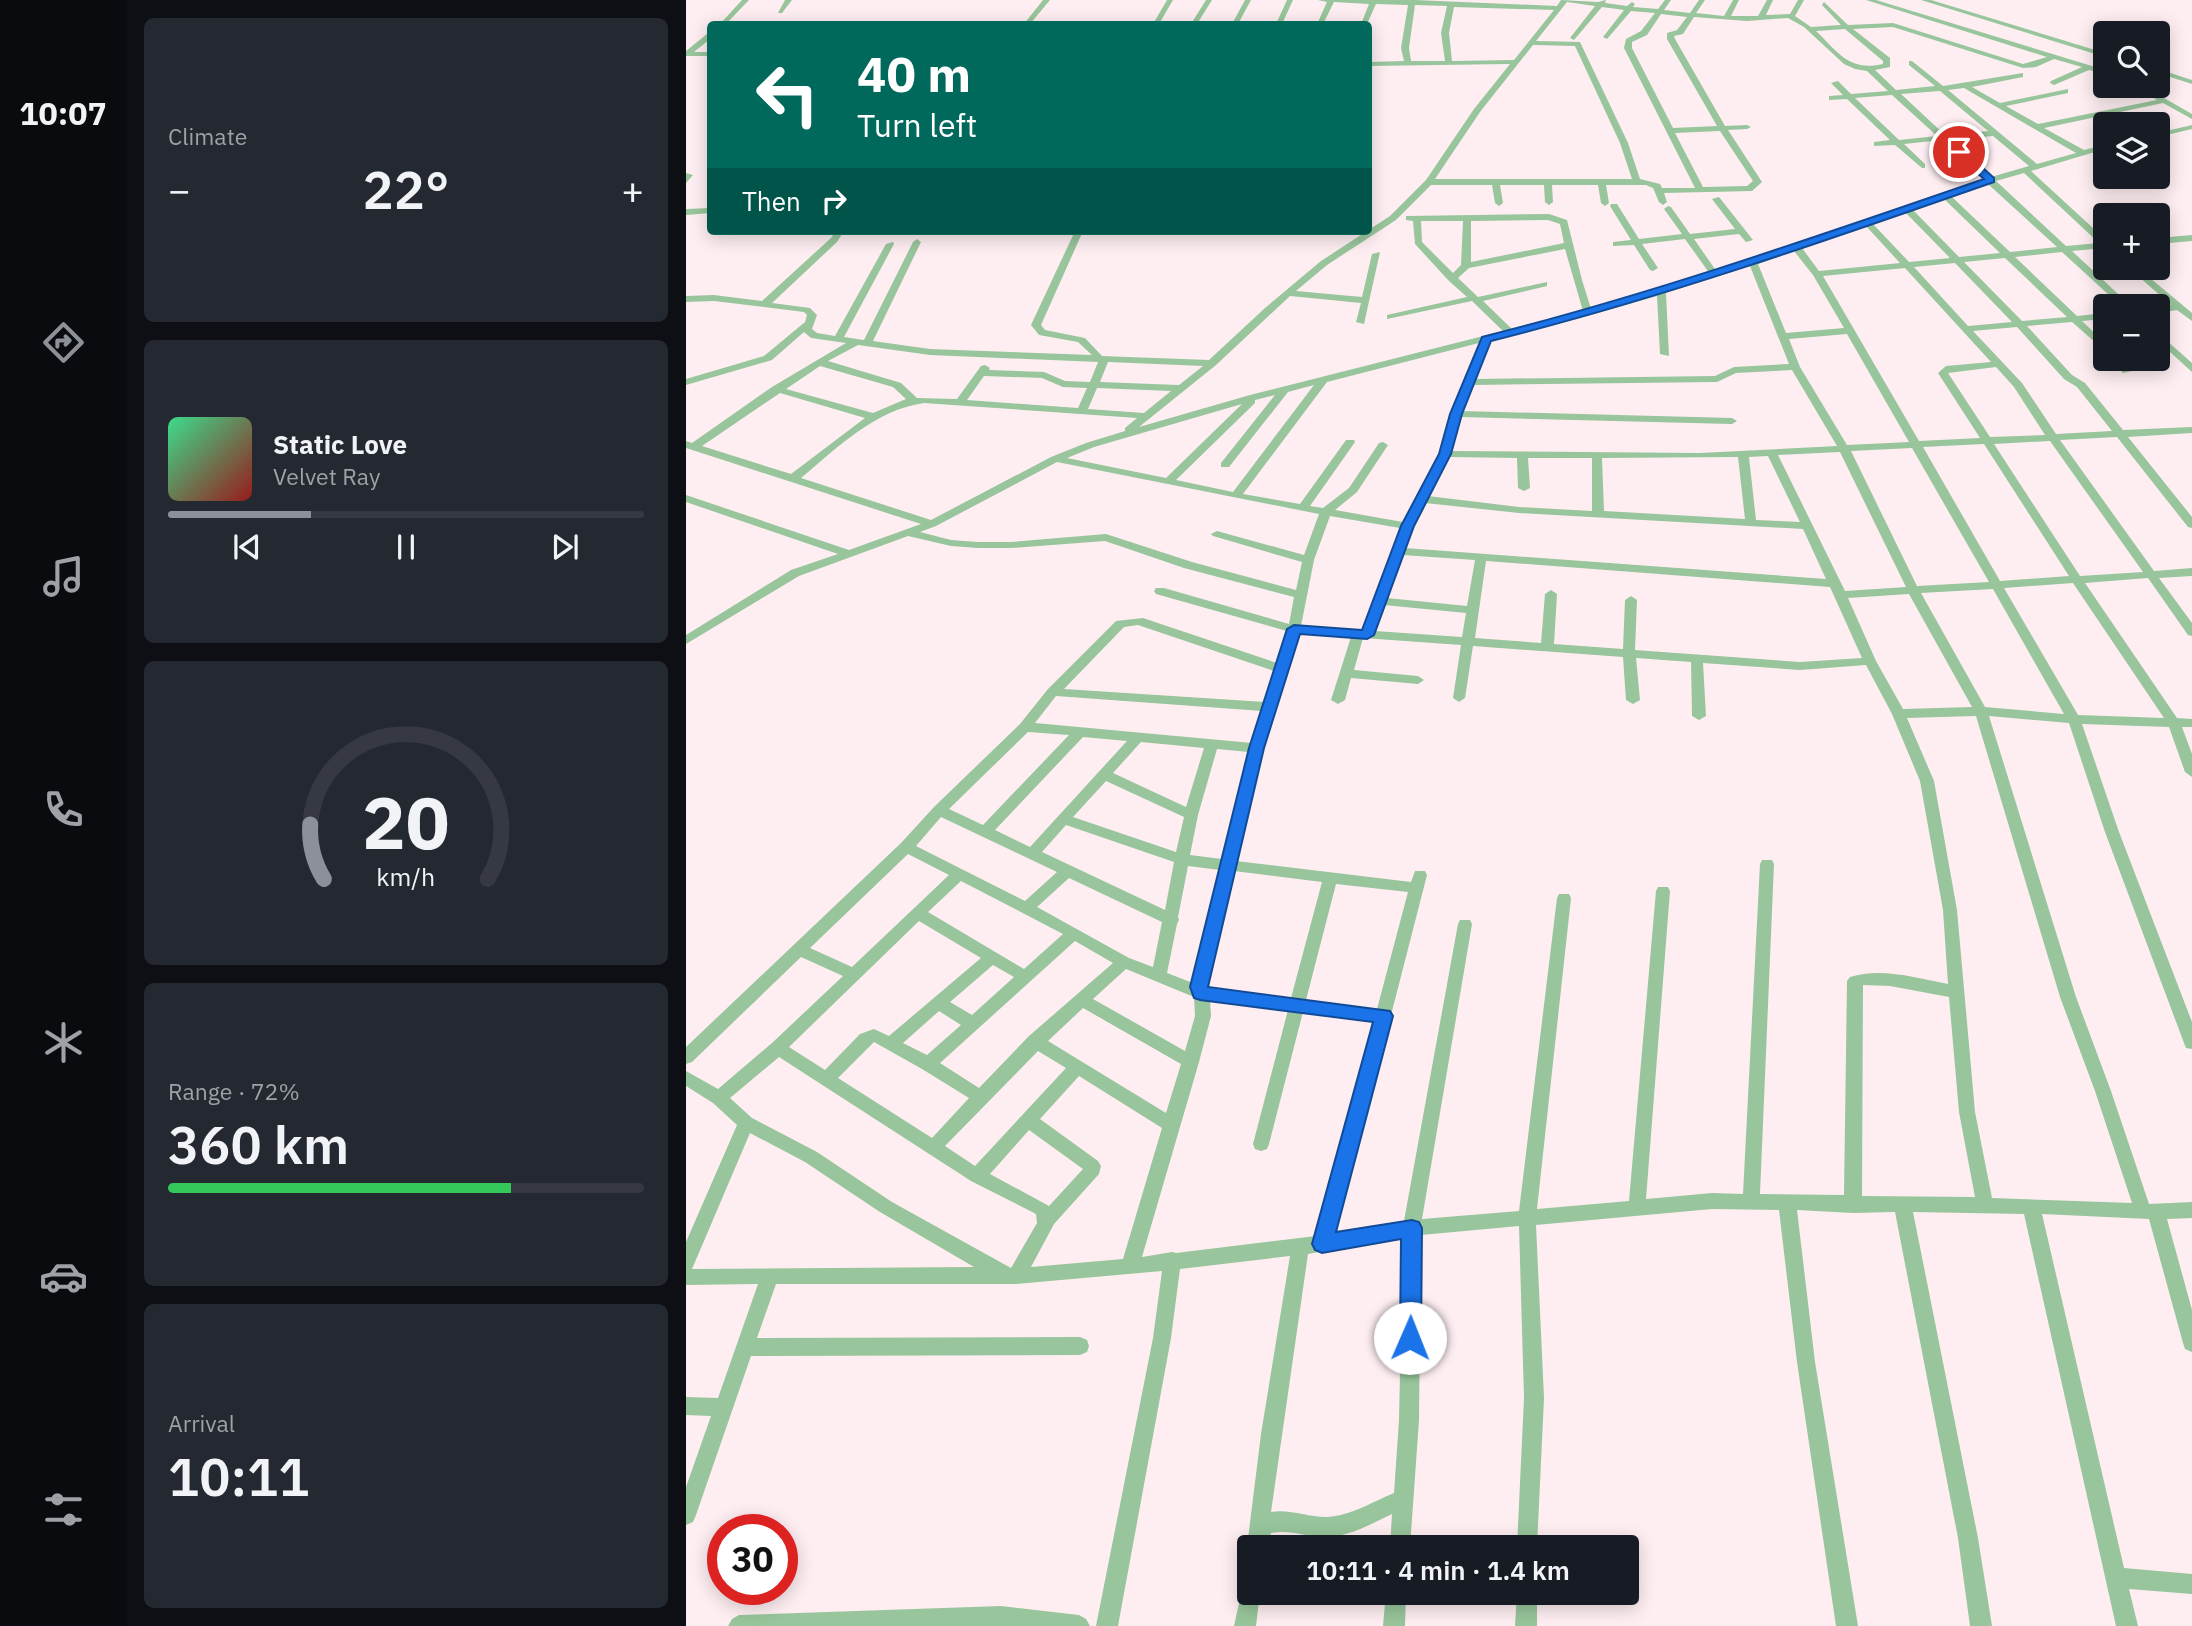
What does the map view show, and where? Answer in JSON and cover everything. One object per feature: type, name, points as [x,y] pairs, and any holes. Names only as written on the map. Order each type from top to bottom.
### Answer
[{"type":"street","points":[[726,21],[746,0]]},
{"type":"street","points":[[780,12],[789,0]]},
{"type":"street","points":[[1030,21],[1047,0]]},
{"type":"street","points":[[1158,21],[1170,0]]},
{"type":"street","points":[[1196,21],[1209,0]]},
{"type":"street","points":[[1237,21],[1248,0]]},
{"type":"street","points":[[1280,21],[1290,0]]},
{"type":"street","points":[[1321,0],[1451,4],[1602,2],[1630,8],[1727,17],[1792,16],[1810,29],[1845,63],[1870,70],[2112,294]]},
{"type":"street","points":[[1322,21],[1332,0]]},
{"type":"street","points":[[1607,37],[1635,0]]},
{"type":"street","points":[[1668,0],[1644,33],[1629,41],[1628,48],[1701,191]]},
{"type":"street","points":[[1660,191],[1749,189],[1757,185],[1722,129],[1670,35],[1680,32],[1702,0]]},
{"type":"street","points":[[1727,17],[1737,0]]},
{"type":"street","points":[[1761,17],[1770,0]]},
{"type":"street","points":[[1792,16],[1801,0]]},
{"type":"street","points":[[1870,0],[1989,39],[2093,68]]},
{"type":"street","points":[[1924,0],[2093,51]]},
{"type":"street","points":[[1408,63],[1405,48],[1412,1]]},
{"type":"street","points":[[1365,21],[1373,2]]},
{"type":"street","points":[[1574,38],[1602,2]]},
{"type":"street","points":[[1372,230],[1393,218],[1429,182],[1477,111],[1563,3]]},
{"type":"street","points":[[1449,62],[1445,33],[1451,4]]},
{"type":"street","points":[[1824,4],[1845,26],[1889,63],[1870,70]]},
{"type":"street","points":[[1810,29],[1893,24],[2024,66],[2055,57]]},
{"type":"street","points":[[1989,39],[2016,27]]},
{"type":"street","points":[[686,54],[707,38]]},
{"type":"street","points":[[1533,43],[1577,44],[1624,143],[1637,182]]},
{"type":"street","points":[[686,54],[707,54]]},
{"type":"street","points":[[1372,64],[1515,62]]},
{"type":"street","points":[[1912,63],[1994,133],[2093,232]]},
{"type":"street","points":[[2054,83],[2089,67]]},
{"type":"street","points":[[1832,98],[1965,86],[2020,75]]},
{"type":"street","points":[[2170,75],[2192,82]]},
{"type":"street","points":[[1835,83],[1922,166]]},
{"type":"street","points":[[1965,86],[2083,153]]},
{"type":"street","points":[[1997,106],[2064,91]]},
{"type":"street","points":[[2158,98],[2192,117]]},
{"type":"street","points":[[2035,127],[2163,101]]},
{"type":"street","points":[[1670,131],[1747,127]]},
{"type":"street","points":[[2170,132],[2192,127]]},
{"type":"street","points":[[1877,144],[1994,133]]},
{"type":"street","points":[[686,640],[795,573],[932,524],[1055,459],[1121,435],[1254,397],[1588,313],[1715,275],[1991,180],[2093,150]]},
{"type":"street","points":[[1429,182],[1652,183],[1715,275]]},
{"type":"street","points":[[1496,183],[1499,203]]},
{"type":"street","points":[[1548,183],[1549,202]]},
{"type":"street","points":[[1602,183],[1610,205],[1653,268]]},
{"type":"street","points":[[1945,195],[2093,335]]},
{"type":"street","points":[[1716,199],[1749,240]]},
{"type":"street","points":[[1906,208],[2068,377],[2081,385],[2192,525]]},
{"type":"street","points":[[686,212],[707,211]]},
{"type":"street","points":[[1393,218],[1557,219],[1566,226],[1577,280],[1588,313]]},
{"type":"street","points":[[1466,266],[1467,218]]},
{"type":"street","points":[[1417,219],[1418,242],[1452,279],[1509,332]]},
{"type":"street","points":[[1867,222],[2018,385],[2053,439],[2192,632]]},
{"type":"street","points":[[1616,244],[1741,231]]},
{"type":"street","points":[[763,306],[837,235]]},
{"type":"street","points":[[1077,235],[1036,325],[1042,333],[1083,339],[1102,358]]},
{"type":"street","points":[[1121,435],[1212,363],[1288,293],[1363,235]]},
{"type":"street","points":[[2170,240],[2192,238]]},
{"type":"street","points":[[689,445],[819,362],[863,341],[917,243]]},
{"type":"street","points":[[839,338],[890,244]]},
{"type":"street","points":[[1452,279],[1466,266],[1570,245]]},
{"type":"street","points":[[1817,274],[1908,267],[2093,246]]},
{"type":"street","points":[[1796,247],[1817,274],[2074,719],[2112,832],[2192,1043]]},
{"type":"street","points":[[1361,322],[1364,300],[1377,254]]},
{"type":"street","points":[[1754,262],[1795,367],[1844,449],[1914,592],[1980,711],[2068,997],[2149,1212],[2192,1343]]},
{"type":"street","points":[[2147,280],[2192,318]]},
{"type":"street","points":[[1390,317],[1544,284]]},
{"type":"street","points":[[1661,290],[1665,354]]},
{"type":"street","points":[[1288,293],[1364,300]]},
{"type":"street","points":[[686,299],[714,298],[807,310],[812,315],[807,330],[814,336],[930,352],[1212,363]]},
{"type":"street","points":[[2170,308],[2180,307]]},
{"type":"street","points":[[1965,329],[2093,317]]},
{"type":"street","points":[[686,382],[768,358],[808,324]]},
{"type":"street","points":[[1784,335],[1849,331]]},
{"type":"street","points":[[1338,700],[1362,635],[1380,601],[1407,526],[1445,454],[1456,414],[1486,339]]},
{"type":"street","points":[[2170,348],[2192,369]]},
{"type":"street","points":[[959,404],[994,355]]},
{"type":"street","points":[[1082,411],[1102,358]]},
{"type":"street","points":[[819,362],[897,385],[914,401]]},
{"type":"street","points":[[1998,364],[1946,369],[1943,373],[2077,580],[2174,723],[2192,772]]},
{"type":"street","points":[[1469,382],[1717,380],[1734,370],[1795,367]]},
{"type":"street","points":[[981,373],[1044,376],[1063,384],[1181,388]]},
{"type":"street","points":[[1236,496],[1323,380]]},
{"type":"street","points":[[776,389],[874,416]]},
{"type":"street","points":[[1225,465],[1284,390]]},
{"type":"street","points":[[1168,482],[1254,397]]},
{"type":"street","points":[[792,479],[874,416],[914,401],[1147,416]]},
{"type":"street","points":[[1456,414],[1732,421]]},
{"type":"street","points":[[1445,454],[1700,456],[2192,430]]},
{"type":"street","points":[[1304,506],[1350,442]]},
{"type":"street","points":[[689,445],[932,524]]},
{"type":"street","points":[[1130,1267],[1203,1016],[1200,978],[1256,748],[1294,629],[1308,560],[1326,511],[1353,490],[1383,445]]},
{"type":"street","points":[[1772,453],[1870,661],[1899,714],[1927,781],[1937,824],[1950,910],[1967,1112],[1985,1206]]},
{"type":"street","points":[[1522,454],[1524,488]]},
{"type":"street","points":[[1597,454],[1598,514]]},
{"type":"street","points":[[1743,454],[1751,522]]},
{"type":"street","points":[[1055,459],[1236,496],[1407,526]]},
{"type":"street","points":[[686,498],[851,554]]},
{"type":"street","points":[[1423,499],[1518,510],[1807,526]]},
{"type":"street","points":[[909,533],[978,545],[1106,537],[1188,565],[1300,595]]},
{"type":"street","points":[[1217,534],[1308,560]]},
{"type":"street","points":[[1399,551],[1790,578],[1838,590],[1914,592],[2192,572]]},
{"type":"street","points":[[1459,698],[1481,557]]},
{"type":"street","points":[[1160,591],[1294,629],[1800,666],[1870,661]]},
{"type":"street","points":[[1547,648],[1551,594]]},
{"type":"street","points":[[1631,600],[1629,654],[1633,700]]},
{"type":"street","points":[[1380,601],[1471,610]]},
{"type":"street","points":[[686,1058],[906,847],[939,810],[1025,727],[1053,692],[1120,624],[1132,621],[1281,670]]},
{"type":"street","points":[[1697,659],[1699,716]]},
{"type":"street","points":[[1346,673],[1418,680]]},
{"type":"street","points":[[1053,692],[1268,707]]},
{"type":"street","points":[[1899,714],[1980,711],[2074,719],[2192,723]]},
{"type":"street","points":[[1025,727],[1256,748]]},
{"type":"street","points":[[985,832],[1080,732]]},
{"type":"street","points":[[1033,853],[1138,737]]},
{"type":"street","points":[[1159,975],[1191,815],[1211,745]]},
{"type":"street","points":[[1104,774],[1191,815]]},
{"type":"street","points":[[939,810],[1171,920]]},
{"type":"street","points":[[1063,819],[1184,860],[1330,879],[1418,882],[1322,1244]]},
{"type":"street","points":[[906,847],[1027,908],[1124,962],[1200,993],[1384,1016]]},
{"type":"street","points":[[1751,1202],[1768,864]]},
{"type":"street","points":[[1027,908],[1068,870]]},
{"type":"street","points":[[719,1098],[778,1048],[958,875]]},
{"type":"street","points":[[1261,1144],[1330,879]]},
{"type":"street","points":[[1637,1207],[1663,891]]},
{"type":"street","points":[[1528,1535],[1534,1398],[1527,1217],[1564,898]]},
{"type":"street","points":[[919,914],[1026,977]]},
{"type":"street","points":[[1401,1535],[1409,1420],[1412,1228],[1465,923]]},
{"type":"street","points":[[928,1064],[1074,933]]},
{"type":"street","points":[[799,949],[854,975]]},
{"type":"street","points":[[889,1045],[992,957]]},
{"type":"street","points":[[933,1148],[979,1096],[1035,1041],[1124,962]]},
{"type":"street","points":[[1853,1205],[1855,981],[1864,979],[1908,983],[1957,992]]},
{"type":"street","points":[[1081,1000],[1191,1062]]},
{"type":"street","points":[[939,1003],[971,1023]]},
{"type":"street","points":[[827,1079],[869,1037],[877,1036],[979,1096]]},
{"type":"street","points":[[1035,1041],[1172,1125]]},
{"type":"street","points":[[778,1048],[977,1176],[1042,1209],[1047,1220]]},
{"type":"street","points":[[977,1176],[1077,1067]]},
{"type":"street","points":[[688,1085],[719,1098],[746,1124],[811,1157],[886,1207],[1010,1276]]},
{"type":"street","points":[[1010,1276],[1047,1220],[1090,1174],[1092,1166],[1028,1120]]},
{"type":"street","points":[[686,1263],[746,1124]]},
{"type":"street","points":[[686,1278],[1010,1276],[1130,1267],[1322,1244],[1412,1228],[1712,1201],[2031,1206],[2149,1212],[2192,1210]]},
{"type":"street","points":[[1787,1203],[1806,1362],[1847,1626]]},
{"type":"street","points":[[1903,1206],[1968,1538],[1981,1626]]},
{"type":"street","points":[[2031,1206],[2127,1626]]},
{"type":"street","points":[[1258,1535],[1300,1247]]},
{"type":"street","points":[[1107,1626],[1162,1338],[1172,1260]]},
{"type":"street","points":[[686,1515],[770,1276]]},
{"type":"street","points":[[744,1348],[1080,1346]]},
{"type":"street","points":[[686,1406],[723,1407]]},
{"type":"street","points":[[1260,1535],[1277,1520],[1327,1527],[1360,1520],[1403,1499]]},
{"type":"street","points":[[2116,1578],[2192,1584]]},
{"type":"street","points":[[1245,1626],[1248,1605]]},
{"type":"street","points":[[1394,1626],[1395,1605]]},
{"type":"street","points":[[1526,1626],[1527,1605]]},
{"type":"street","points":[[742,1626],[1001,1622],[1079,1626]]},
{"type":"route","points":[[1410,1338],[1412,1228],[1322,1244],[1384,1016],[1200,993],[1199,987],[1256,748],[1294,629],[1367,635],[1407,526],[1445,454],[1456,414],[1486,339],[1719,274],[1991,180],[1959,152]]}]
